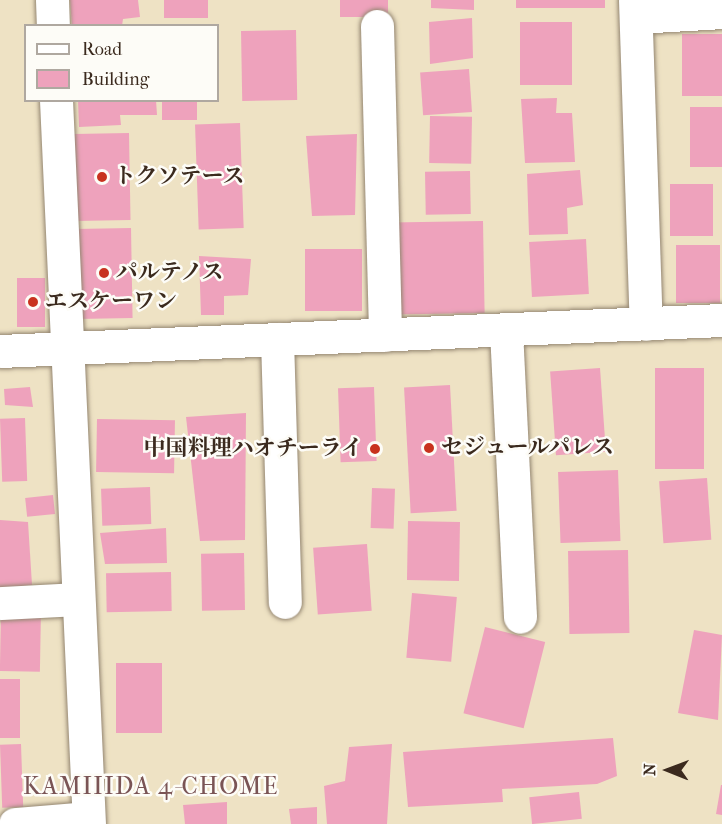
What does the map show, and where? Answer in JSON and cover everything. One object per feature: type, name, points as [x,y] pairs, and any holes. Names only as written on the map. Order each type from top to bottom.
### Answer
[{"type":"street","points":[[52,0],[53,24]]},
{"type":"street","points":[[646,324],[635,9],[722,12]]},
{"type":"street","points":[[377,26],[385,335]]},
{"type":"street","points":[[15,824],[88,821],[76,599],[56,102]]},
{"type":"street","points":[[0,351],[722,320]]},
{"type":"street","points":[[506,330],[520,617]]},
{"type":"street","points":[[277,339],[285,602]]},
{"type":"street","points":[[0,603],[76,599]]},
{"type":"building","points":[[70,0],[138,0],[140,17],[123,19],[122,24],[72,24]]},
{"type":"building","points":[[164,0],[208,0],[208,18],[164,18]]},
{"type":"building","points":[[340,0],[388,0],[388,17],[340,17]]},
{"type":"building","points":[[431,0],[474,0],[474,10],[431,8]]},
{"type":"building","points":[[516,0],[605,0],[605,8],[516,8]]},
{"type":"building","points":[[472,18],[473,58],[430,64],[429,22]]},
{"type":"building","points":[[520,22],[572,22],[572,85],[520,85]]},
{"type":"building","points":[[296,30],[297,100],[242,101],[241,31]]},
{"type":"building","points":[[682,34],[722,34],[722,96],[682,96]]},
{"type":"building","points":[[469,69],[472,112],[423,115],[420,72]]},
{"type":"building","points":[[557,98],[556,113],[572,113],[575,162],[525,163],[521,99]]},
{"type":"building","points":[[78,102],[156,102],[157,115],[120,115],[121,125],[79,127]]},
{"type":"building","points":[[162,102],[197,102],[197,120],[162,120]]},
{"type":"building","points":[[690,107],[722,107],[722,167],[690,167]]},
{"type":"building","points":[[430,116],[472,117],[471,164],[429,163]]},
{"type":"building","points":[[240,123],[244,228],[199,230],[195,125]]},
{"type":"building","name":"トクソテース","points":[[129,133],[131,220],[76,221],[74,134]]},
{"type":"building","points":[[357,134],[355,215],[312,216],[306,136]]},
{"type":"building","points":[[580,170],[583,205],[567,208],[568,234],[529,235],[527,174]]},
{"type":"building","points":[[470,171],[471,214],[426,215],[425,172]]},
{"type":"building","points":[[670,184],[713,184],[713,236],[670,236]]},
{"type":"building","points":[[483,221],[485,313],[394,315],[392,223]]},
{"type":"building","name":"パルテノス","points":[[131,228],[133,318],[77,319],[75,229]]},
{"type":"building","points":[[586,239],[589,294],[532,297],[529,242]]},
{"type":"building","points":[[676,245],[720,245],[720,303],[676,303]]},
{"type":"building","points":[[305,249],[362,249],[362,311],[305,311]]},
{"type":"building","points":[[199,256],[251,259],[248,295],[224,296],[224,315],[201,315]]},
{"type":"building","points":[[17,278],[45,278],[45,327],[17,327]]},
{"type":"building","points":[[600,368],[606,452],[556,455],[550,371]]},
{"type":"building","points":[[655,368],[704,368],[704,469],[655,469]]},
{"type":"building","name":"セジュールパレス","points":[[450,385],[457,511],[411,513],[404,387]]},
{"type":"building","points":[[30,387],[33,407],[5,405],[4,389]]},
{"type":"building","points":[[374,387],[377,461],[341,462],[338,388]]},
{"type":"building","points":[[246,413],[245,540],[200,541],[186,417]]},
{"type":"building","points":[[25,418],[27,481],[2,482],[0,419]]},
{"type":"building","points":[[97,419],[175,420],[174,473],[96,472]]},
{"type":"building","points":[[618,470],[620,541],[561,543],[558,472]]},
{"type":"building","points":[[707,478],[711,540],[663,543],[659,481]]},
{"type":"building","points":[[150,487],[151,524],[102,526],[101,489]]},
{"type":"building","points":[[372,488],[395,489],[394,529],[371,528]]},
{"type":"building","points":[[53,495],[55,514],[27,517],[25,498]]},
{"type":"building","points":[[0,520],[28,522],[32,585],[0,589]]},
{"type":"building","points":[[408,521],[460,522],[459,581],[407,580]]},
{"type":"building","points":[[166,528],[167,563],[105,564],[100,533]]},
{"type":"building","points":[[367,544],[372,611],[318,615],[313,548]]},
{"type":"building","points":[[628,550],[629,633],[569,634],[568,551]]},
{"type":"building","points":[[244,553],[245,610],[202,611],[201,554]]},
{"type":"building","points":[[171,572],[172,611],[107,612],[106,573]]},
{"type":"building","points":[[412,593],[457,597],[451,662],[406,658]]},
{"type":"building","points":[[1,608],[41,609],[40,672],[0,671]]},
{"type":"building","points":[[485,627],[545,642],[524,728],[463,713]]},
{"type":"building","points":[[694,630],[722,635],[718,720],[678,713]]},
{"type":"building","points":[[116,663],[162,663],[162,733],[116,733]]},
{"type":"building","points":[[0,679],[20,679],[20,738],[0,738]]},
{"type":"building","points":[[613,738],[617,776],[597,784],[502,789],[503,802],[408,807],[403,752]]},
{"type":"building","points":[[21,744],[23,807],[2,808],[0,745]]},
{"type":"building","points":[[392,744],[387,824],[327,824],[324,786],[345,781],[349,747]]},
{"type":"building","points":[[722,785],[722,815],[716,814]]},
{"type":"building","points":[[579,792],[582,819],[532,824],[529,797]]},
{"type":"building","points":[[227,802],[227,824],[185,824],[183,805]]},
{"type":"building","points":[[317,807],[317,824],[291,824],[289,809]]},
{"type":"place","name":"トクソテース","points":[[102,177]]},
{"type":"place","name":"パルテノス","points":[[104,273]]},
{"type":"place","name":"エスケーワン","points":[[33,302]]},
{"type":"place","name":"セジュールパレス","points":[[429,448]]},
{"type":"place","name":"中国料理ハオチーライ","points":[[375,449]]},
{"type":"district","name":"KAMIIIDA 4-CHOME","points":[[151,787]]}]
